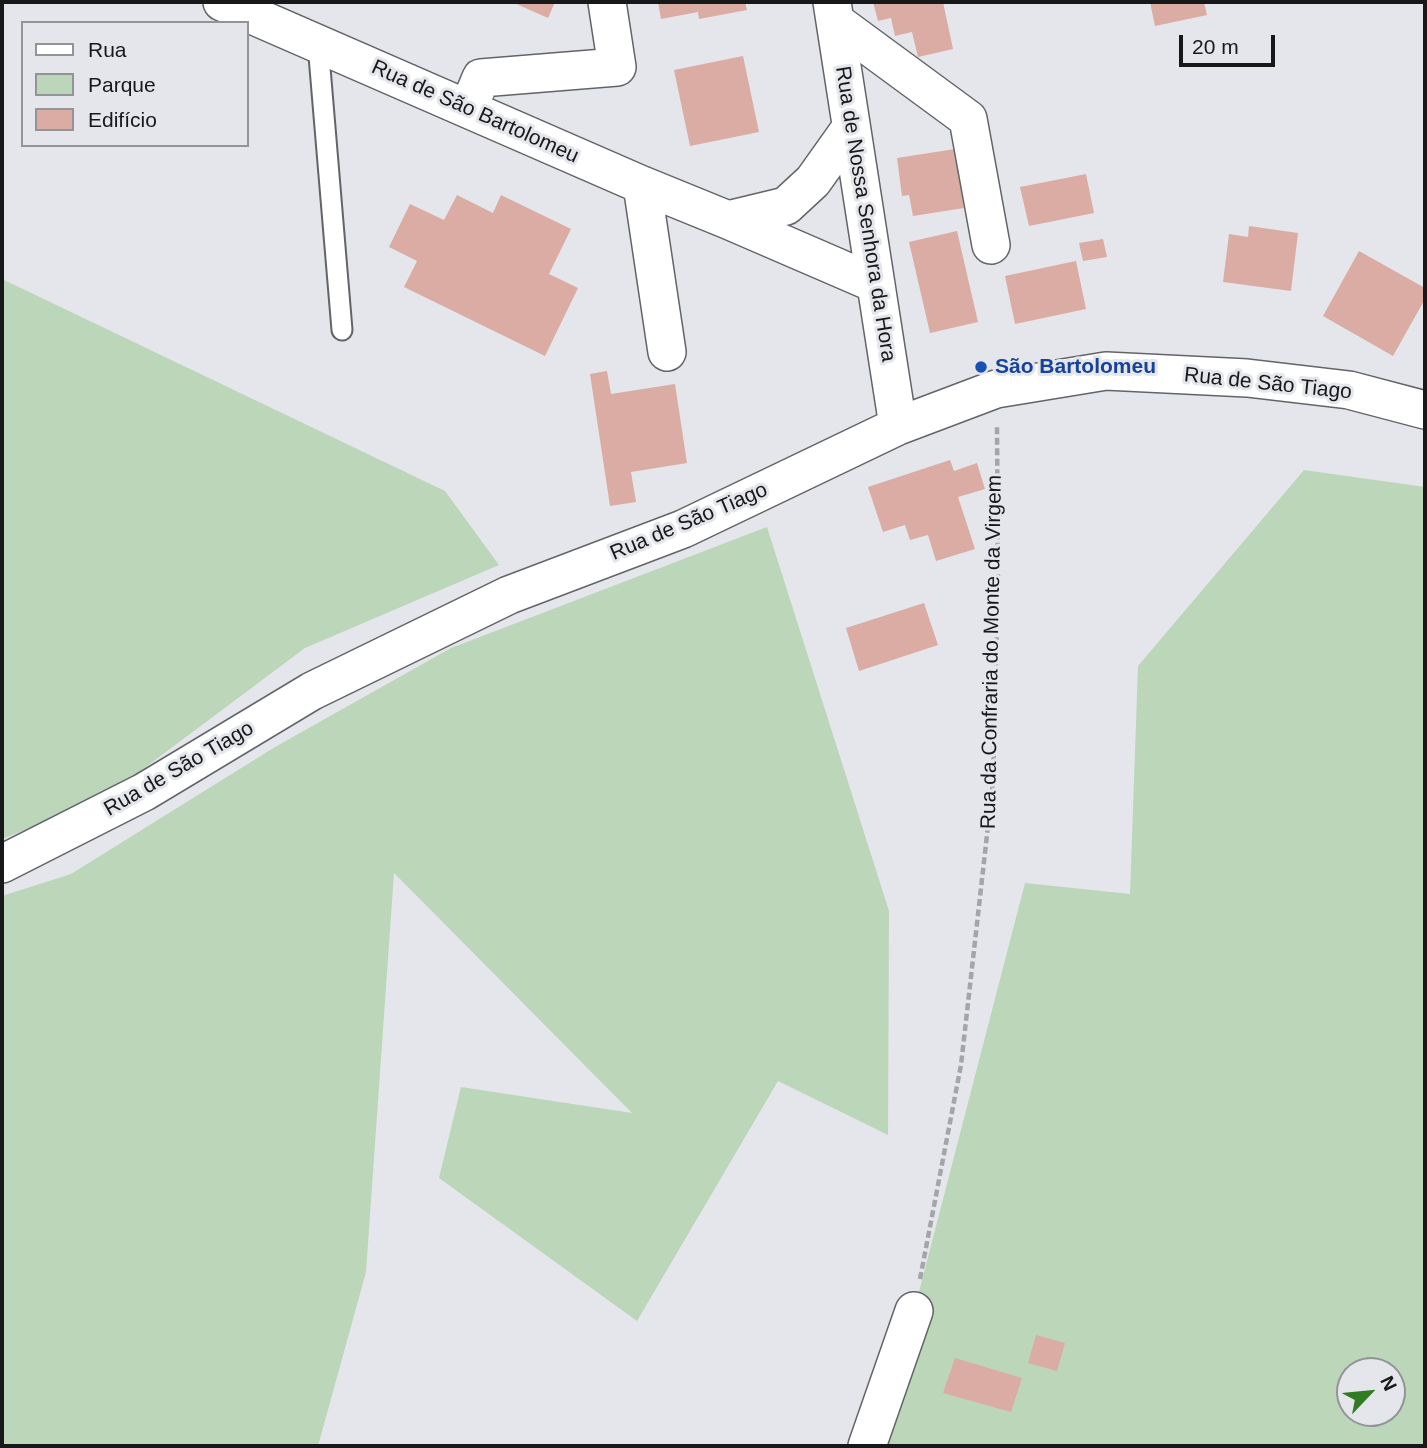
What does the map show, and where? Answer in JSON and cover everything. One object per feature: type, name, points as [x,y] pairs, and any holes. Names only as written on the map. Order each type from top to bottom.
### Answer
[{"type":"street","name":"Rua de São Bartolomeu","points":[[222,2],[876,284]]},
{"type":"street","points":[[468,109],[481,78],[617,67],[607,2]]},
{"type":"street","points":[[834,12],[968,120],[991,245]]},
{"type":"street","name":"Rua de Nossa Senhora da Hora","points":[[834,12],[898,426]]},
{"type":"street","points":[[728,220],[786,206],[813,181],[850,129]]},
{"type":"street","points":[[642,185],[667,352]]},
{"type":"street","name":"Rua de São Tiago","points":[[2,864],[144,792],[312,691],[509,596],[683,529],[898,426],[996,389],[1106,371],[1132,372],[1247,378],[1349,390],[1425,410]]},
{"type":"street","points":[[867,1446],[914,1311]]},
{"type":"lane","points":[[318,44],[342,330]]},
{"type":"path","name":"Rua da Confraria do Monte da Virgem","points":[[914,1311],[961,1065],[993,782],[998,582],[996,389]]},
{"type":"green space","points":[[2,279],[445,491],[499,565],[305,648],[103,799],[2,839]]},
{"type":"green space","points":[[1304,470],[1425,487],[1425,1446],[879,1446],[1025,883],[1130,894],[1138,666]]},
{"type":"green space","points":[[767,527],[889,911],[888,1135],[778,1081],[637,1321],[439,1178],[461,1087],[632,1113],[394,873],[366,1272],[318,1446],[2,1446],[2,896],[71,874],[275,747],[451,648]]},
{"type":"building","points":[[512,2],[555,2],[548,18]]},
{"type":"building","points":[[658,2],[745,2],[747,10],[699,19],[698,12],[661,19]]},
{"type":"building","points":[[873,2],[943,2],[953,49],[918,57],[912,32],[895,36],[891,18],[878,21]]},
{"type":"building","points":[[1150,2],[1204,2],[1207,15],[1155,26]]},
{"type":"building","points":[[743,56],[759,132],[690,146],[674,70]]},
{"type":"building","points":[[955,149],[964,208],[913,216],[909,195],[902,196],[897,158]]},
{"type":"building","points":[[1086,174],[1094,213],[1029,226],[1020,187]]},
{"type":"building","points":[[457,195],[493,213],[501,195],[571,229],[549,274],[578,288],[545,356],[404,287],[417,261],[389,247],[410,204],[444,220]]},
{"type":"building","points":[[1249,226],[1298,233],[1291,291],[1223,282],[1229,234],[1248,237]]},
{"type":"building","points":[[957,231],[978,322],[930,333],[909,242]]},
{"type":"building","points":[[1103,239],[1107,257],[1083,261],[1079,243]]},
{"type":"building","points":[[1359,251],[1425,288],[1425,299],[1393,356],[1323,316]]},
{"type":"building","points":[[1076,261],[1086,309],[1015,324],[1005,276]]},
{"type":"building","points":[[607,371],[611,394],[675,384],[687,463],[631,472],[636,502],[610,506],[590,374]]},
{"type":"building","points":[[950,460],[954,471],[977,463],[985,489],[958,497],[975,549],[936,561],[928,535],[910,540],[905,525],[883,532],[868,487]]},
{"type":"building","points":[[924,603],[938,645],[859,671],[846,628]]},
{"type":"building","points":[[1036,1335],[1065,1343],[1057,1371],[1028,1363]]},
{"type":"building","points":[[955,1358],[1022,1378],[1011,1412],[943,1393]]},
{"type":"place","name":"São Bartolomeu","points":[[981,367]]}]
